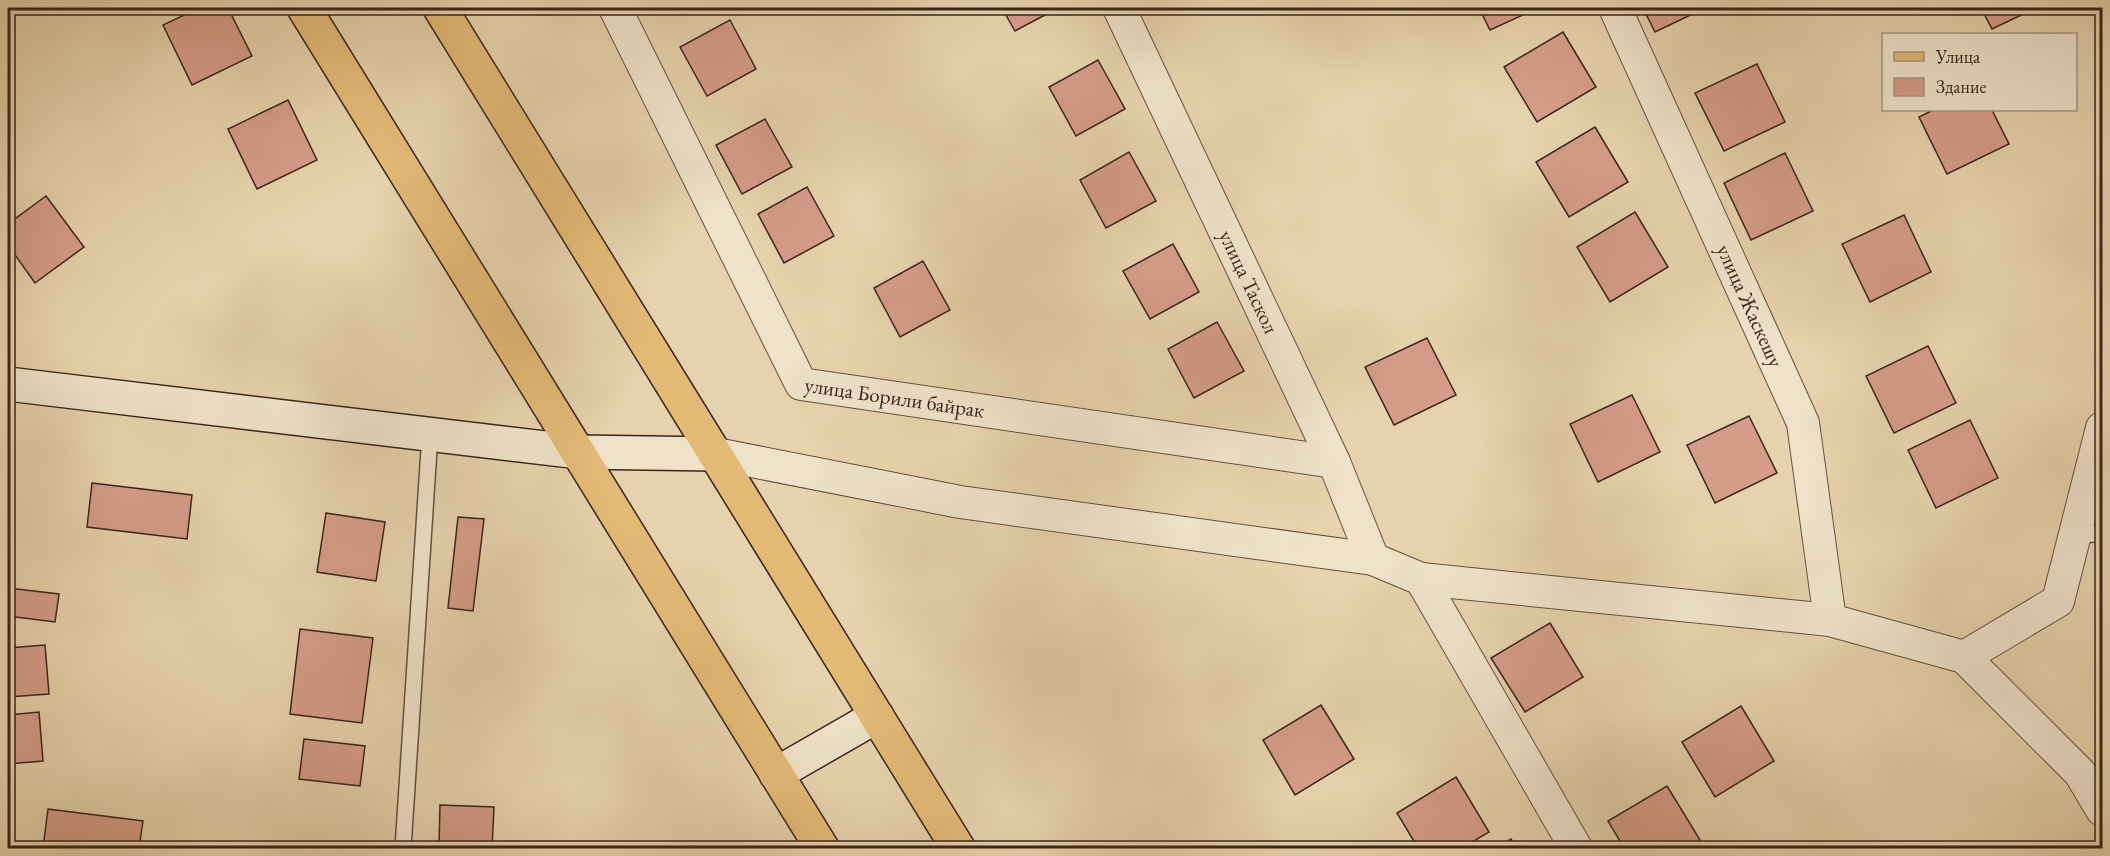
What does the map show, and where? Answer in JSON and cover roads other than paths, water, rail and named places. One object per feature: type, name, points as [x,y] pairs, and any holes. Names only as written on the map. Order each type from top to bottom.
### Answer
[{"type":"main road","points":[[304,8],[822,849]]},
{"type":"main road","points":[[440,8],[958,849]]},
{"type":"street","name":"улица Борили байрак","points":[[615,8],[801,384],[1334,462]]},
{"type":"street","name":"улица Таскол","points":[[1119,8],[1334,462],[1373,559]]},
{"type":"street","name":"улица Жаскешу","points":[[1615,8],[1803,423],[1830,620]]},
{"type":"street","points":[[8,384],[579,452],[716,454],[960,502],[1373,559],[1421,579],[1830,620],[1964,657],[2080,773],[2103,810]]},
{"type":"street","points":[[1964,657],[2058,601],[2089,535],[2103,428]]},
{"type":"street","points":[[1421,579],[1576,849]]},
{"type":"street","points":[[776,774],[877,716]]},
{"type":"lane","points":[[403,849],[430,434]]}]
